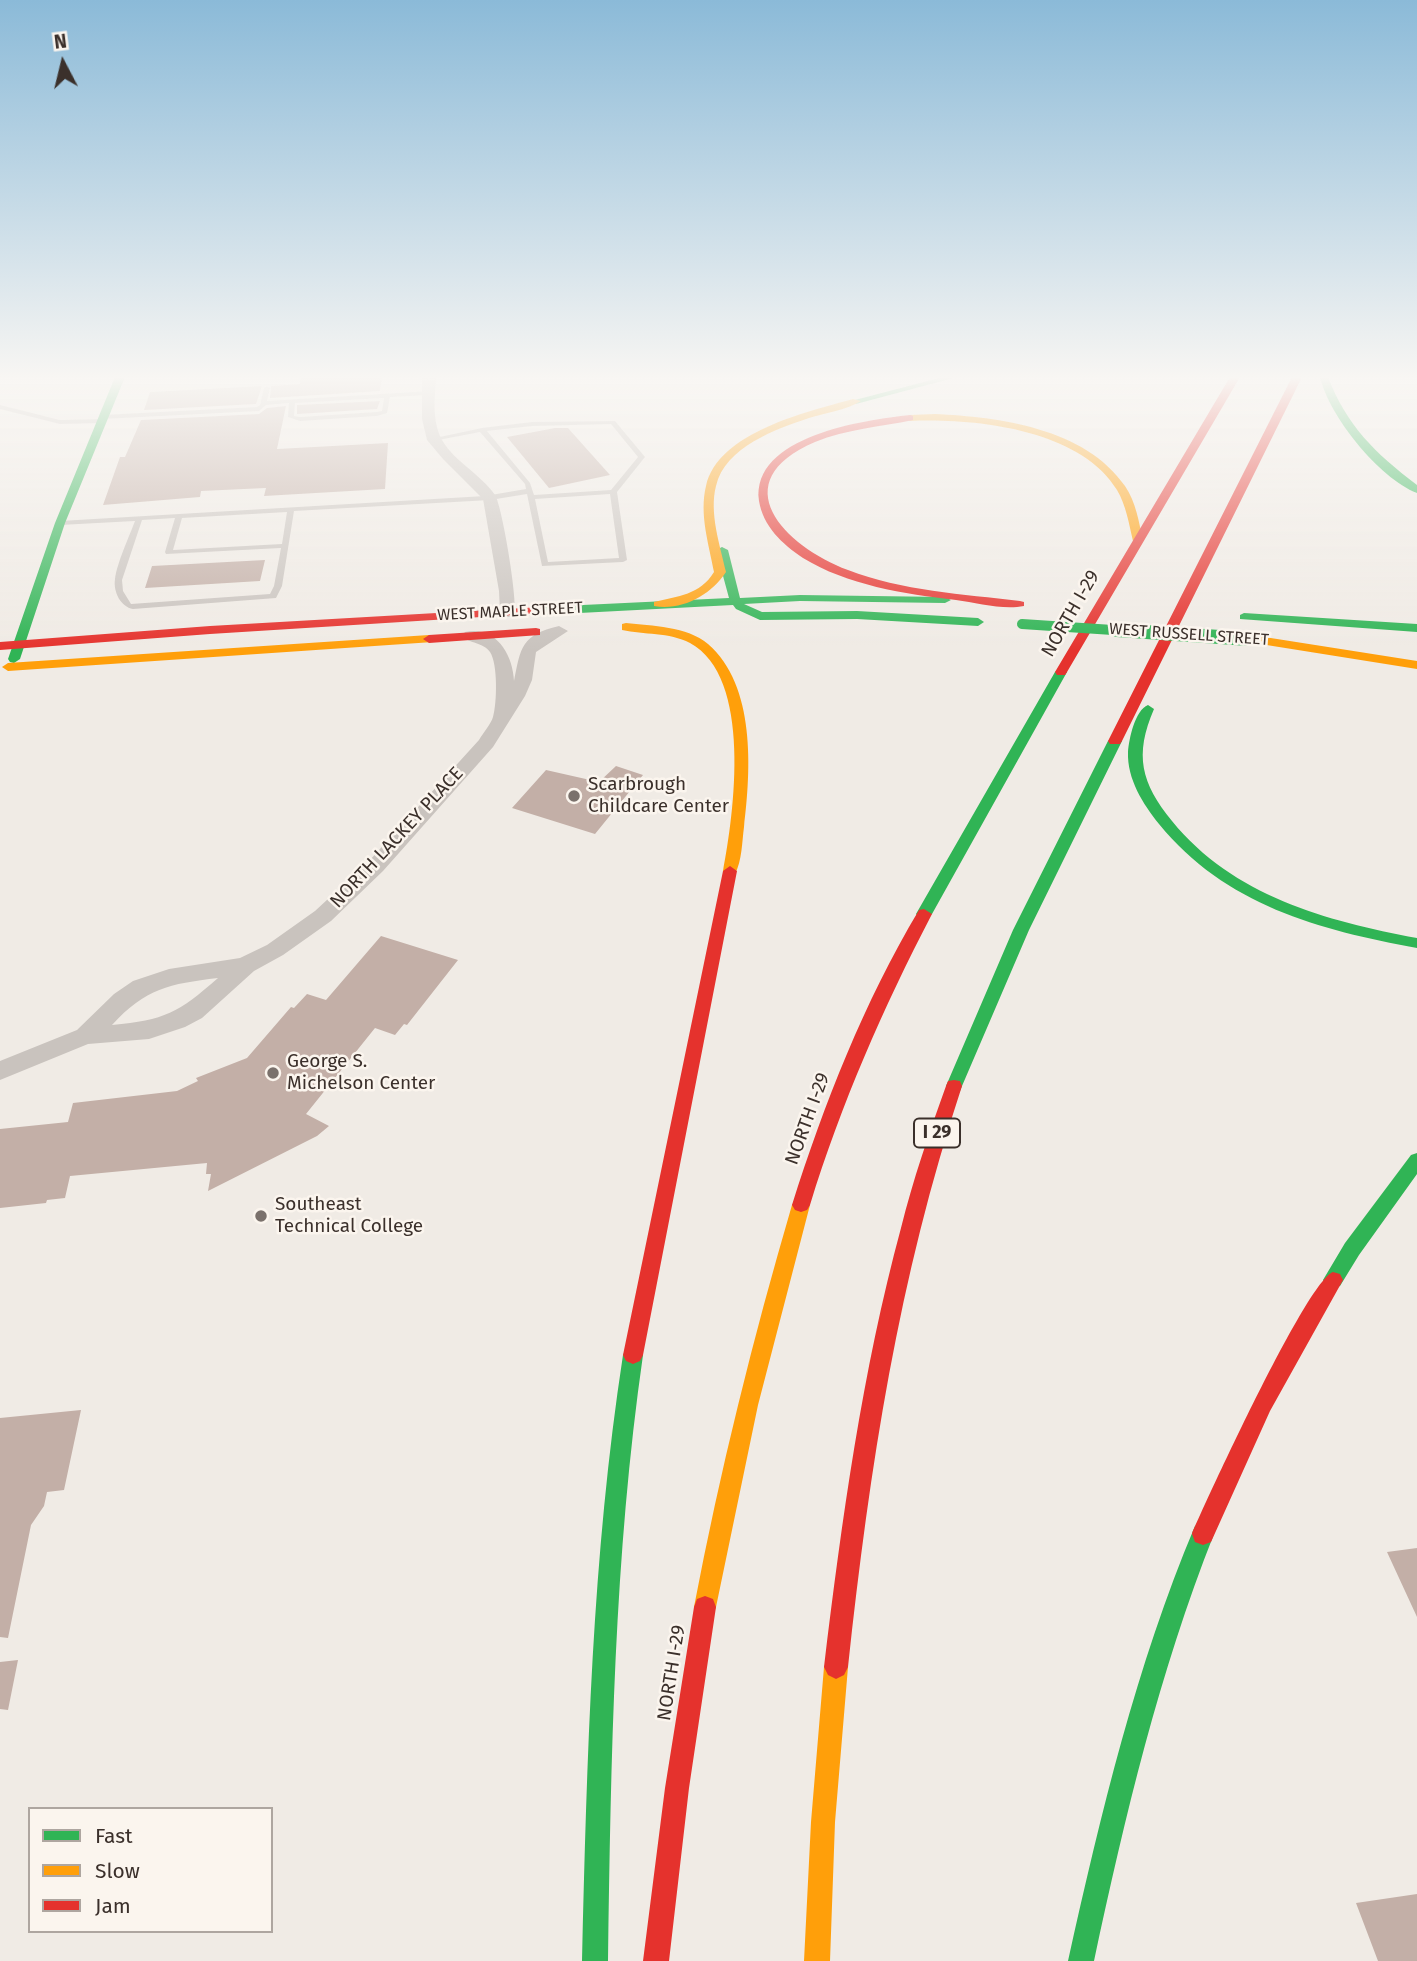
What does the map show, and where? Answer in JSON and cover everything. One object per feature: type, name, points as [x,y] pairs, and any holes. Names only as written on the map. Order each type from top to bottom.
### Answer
[{"type":"main road","points":[[4,671],[20,644],[60,523],[82,469]]},
{"type":"main road","points":[[658,604],[693,596],[712,586],[717,580],[720,572],[710,498],[713,477],[719,469]]},
{"type":"main road","name":"WEST MAPLE STREET","points":[[0,646],[288,624],[735,599],[845,596],[1027,604],[887,585],[821,563],[788,543],[768,520],[762,496],[772,469]]},
{"type":"main road","name":"WEST MAPLE STREET","points":[[1102,469],[1125,495],[1138,541]]},
{"type":"main road","name":"NORTH I-29","points":[[656,1961],[682,1745],[722,1514],[761,1344],[821,1136],[862,1038],[920,920],[1181,469]]},
{"type":"main road","name":"I 29","points":[[817,1961],[827,1770],[844,1603],[887,1326],[912,1219],[937,1133],[997,978],[1250,469]]},
{"type":"main road","points":[[1389,469],[1417,490]]},
{"type":"main road","points":[[712,510],[735,599],[740,607],[769,617],[793,617]]},
{"type":"main road","points":[[15,599],[47,564]]},
{"type":"main road","name":"WEST RUSSELL STREET","points":[[1086,608],[1112,610]]},
{"type":"main road","name":"WEST RUSSELL STREET","points":[[1165,613],[1191,614]]},
{"type":"main road","name":"WEST RUSSELL STREET","points":[[793,617],[881,616],[1417,648]]},
{"type":"main road","points":[[726,620],[793,617]]},
{"type":"main road","name":"WEST RUSSELL STREET","points":[[1237,617],[1417,628]]},
{"type":"main road","points":[[596,1961],[596,1780],[601,1655],[619,1448],[642,1305],[738,834],[743,780],[729,685],[716,656],[705,646],[677,634],[619,627],[688,623]]},
{"type":"main road","name":"WEST MAPLE STREET","points":[[4,671],[566,630]]},
{"type":"main road","points":[[1250,639],[1417,664]]},
{"type":"main road","points":[[1157,652],[1160,684],[1135,737],[1136,759],[1143,789],[1168,829],[1212,868],[1271,902],[1347,930],[1417,943]]},
{"type":"main road","points":[[1081,1961],[1115,1810],[1146,1697],[1173,1613],[1230,1468],[1326,1284],[1353,1243],[1417,1160]]},
{"type":"street","points":[[461,469],[481,486],[489,498],[507,591],[508,612]]},
{"type":"street","name":"NORTH LACKEY PLACE","points":[[85,1036],[149,1030],[194,1012],[246,965],[299,933],[346,896],[486,743],[502,720],[523,680],[528,650],[545,636],[566,630]]},
{"type":"street","points":[[471,636],[489,641],[500,654],[504,689],[502,720]]},
{"type":"street","name":"NORTH LACKEY PLACE","points":[[0,1072],[85,1036],[103,1022],[125,998],[151,982],[181,974],[246,965]]},
{"type":"lane","points":[[514,469],[527,484],[531,494],[545,565],[624,560],[613,492],[632,469]]},
{"type":"lane","points":[[60,523],[531,494],[613,492]]},
{"type":"lane","points":[[139,519],[118,580],[119,591],[128,606],[133,607],[273,596],[278,586],[291,510]]},
{"type":"lane","points":[[179,516],[169,552],[285,545]]},
{"type":"building","points":[[116,469],[386,469],[385,489],[264,496],[266,488],[201,491],[200,497],[103,505]]},
{"type":"building","points":[[533,469],[604,469],[610,475],[549,488]]},
{"type":"building","points":[[265,560],[260,581],[145,588],[152,566]]},
{"type":"building","name":"Scarbrough Childcare Center","points":[[616,766],[643,775],[595,834],[512,808],[546,770],[599,782]]},
{"type":"building","name":"George S. Michelson Center","points":[[381,936],[458,960],[407,1025],[404,1024],[395,1035],[375,1028],[306,1114],[329,1126],[317,1136],[208,1191],[211,1174],[206,1174],[207,1163],[70,1176],[65,1198],[0,1208],[0,1129],[68,1122],[73,1103],[177,1091],[198,1081],[196,1078],[247,1058],[291,1007],[294,1008],[307,994],[326,1000]]},
{"type":"building","points":[[81,1410],[64,1490],[47,1492],[44,1506],[31,1525],[8,1638],[0,1637],[0,1418]]},
{"type":"building","points":[[1417,1548],[1417,1617],[1387,1552]]},
{"type":"building","points":[[18,1660],[8,1710],[0,1709],[0,1662]]},
{"type":"building","points":[[1417,1894],[1417,1961],[1378,1961],[1356,1903]]},
{"type":"traffic: fast","points":[[14,659],[60,523],[82,469]]},
{"type":"traffic: fast","points":[[1389,469],[1417,490]]},
{"type":"traffic: fast","points":[[722,550],[735,599],[740,607],[760,616],[857,615],[978,622]]},
{"type":"traffic: fast","points":[[541,611],[800,598],[945,600]]},
{"type":"traffic: fast","points":[[1244,617],[1417,628]]},
{"type":"traffic: fast","points":[[1022,624],[1249,639]]},
{"type":"traffic: fast","points":[[924,914],[1061,672]]},
{"type":"traffic: fast","points":[[1148,709],[1137,737],[1137,774],[1158,813],[1182,842],[1209,866],[1240,887],[1308,917],[1344,928],[1417,943]]},
{"type":"traffic: fast","points":[[954,1086],[1021,930],[1115,741]]},
{"type":"traffic: fast","points":[[1333,1280],[1352,1249],[1417,1160]]},
{"type":"traffic: fast","points":[[595,1961],[600,1733],[607,1582],[613,1506],[633,1355]]},
{"type":"traffic: fast","points":[[1081,1961],[1118,1798],[1147,1691],[1182,1585],[1203,1534]]},
{"type":"traffic: slow","points":[[658,604],[685,599],[702,592],[720,572],[710,506],[711,485],[718,469]]},
{"type":"traffic: slow","points":[[1103,469],[1123,491],[1138,541]]},
{"type":"traffic: slow","points":[[626,627],[666,632],[695,641],[720,664],[731,689],[738,719],[740,786],[730,871]]},
{"type":"traffic: slow","points":[[8,667],[429,639]]},
{"type":"traffic: slow","points":[[1258,640],[1417,665]]},
{"type":"traffic: slow","points":[[705,1607],[748,1405],[801,1205]]},
{"type":"traffic: slow","points":[[817,1961],[823,1822],[836,1667]]},
{"type":"traffic: jam","points":[[771,469],[763,487],[770,520],[797,549],[823,564],[895,587],[1020,604]]},
{"type":"traffic: jam","points":[[1061,672],[1181,469]]},
{"type":"traffic: jam","points":[[1115,741],[1251,469]]},
{"type":"traffic: jam","points":[[0,646],[210,630],[541,611]]},
{"type":"traffic: jam","points":[[429,639],[536,632]]},
{"type":"traffic: jam","points":[[633,1355],[730,871]]},
{"type":"traffic: jam","points":[[801,1205],[855,1056],[924,914]]},
{"type":"traffic: jam","points":[[836,1667],[854,1520],[878,1373],[910,1227],[954,1086]]},
{"type":"traffic: jam","points":[[1203,1534],[1263,1404],[1333,1280]]},
{"type":"traffic: jam","points":[[656,1961],[677,1788],[705,1607]]},
{"type":"place","name":"Scarbrough Childcare Center","points":[[574,796]]},
{"type":"place","name":"George S. Michelson Center","points":[[273,1073]]},
{"type":"place","name":"Southeast Technical College","points":[[261,1216]]}]
